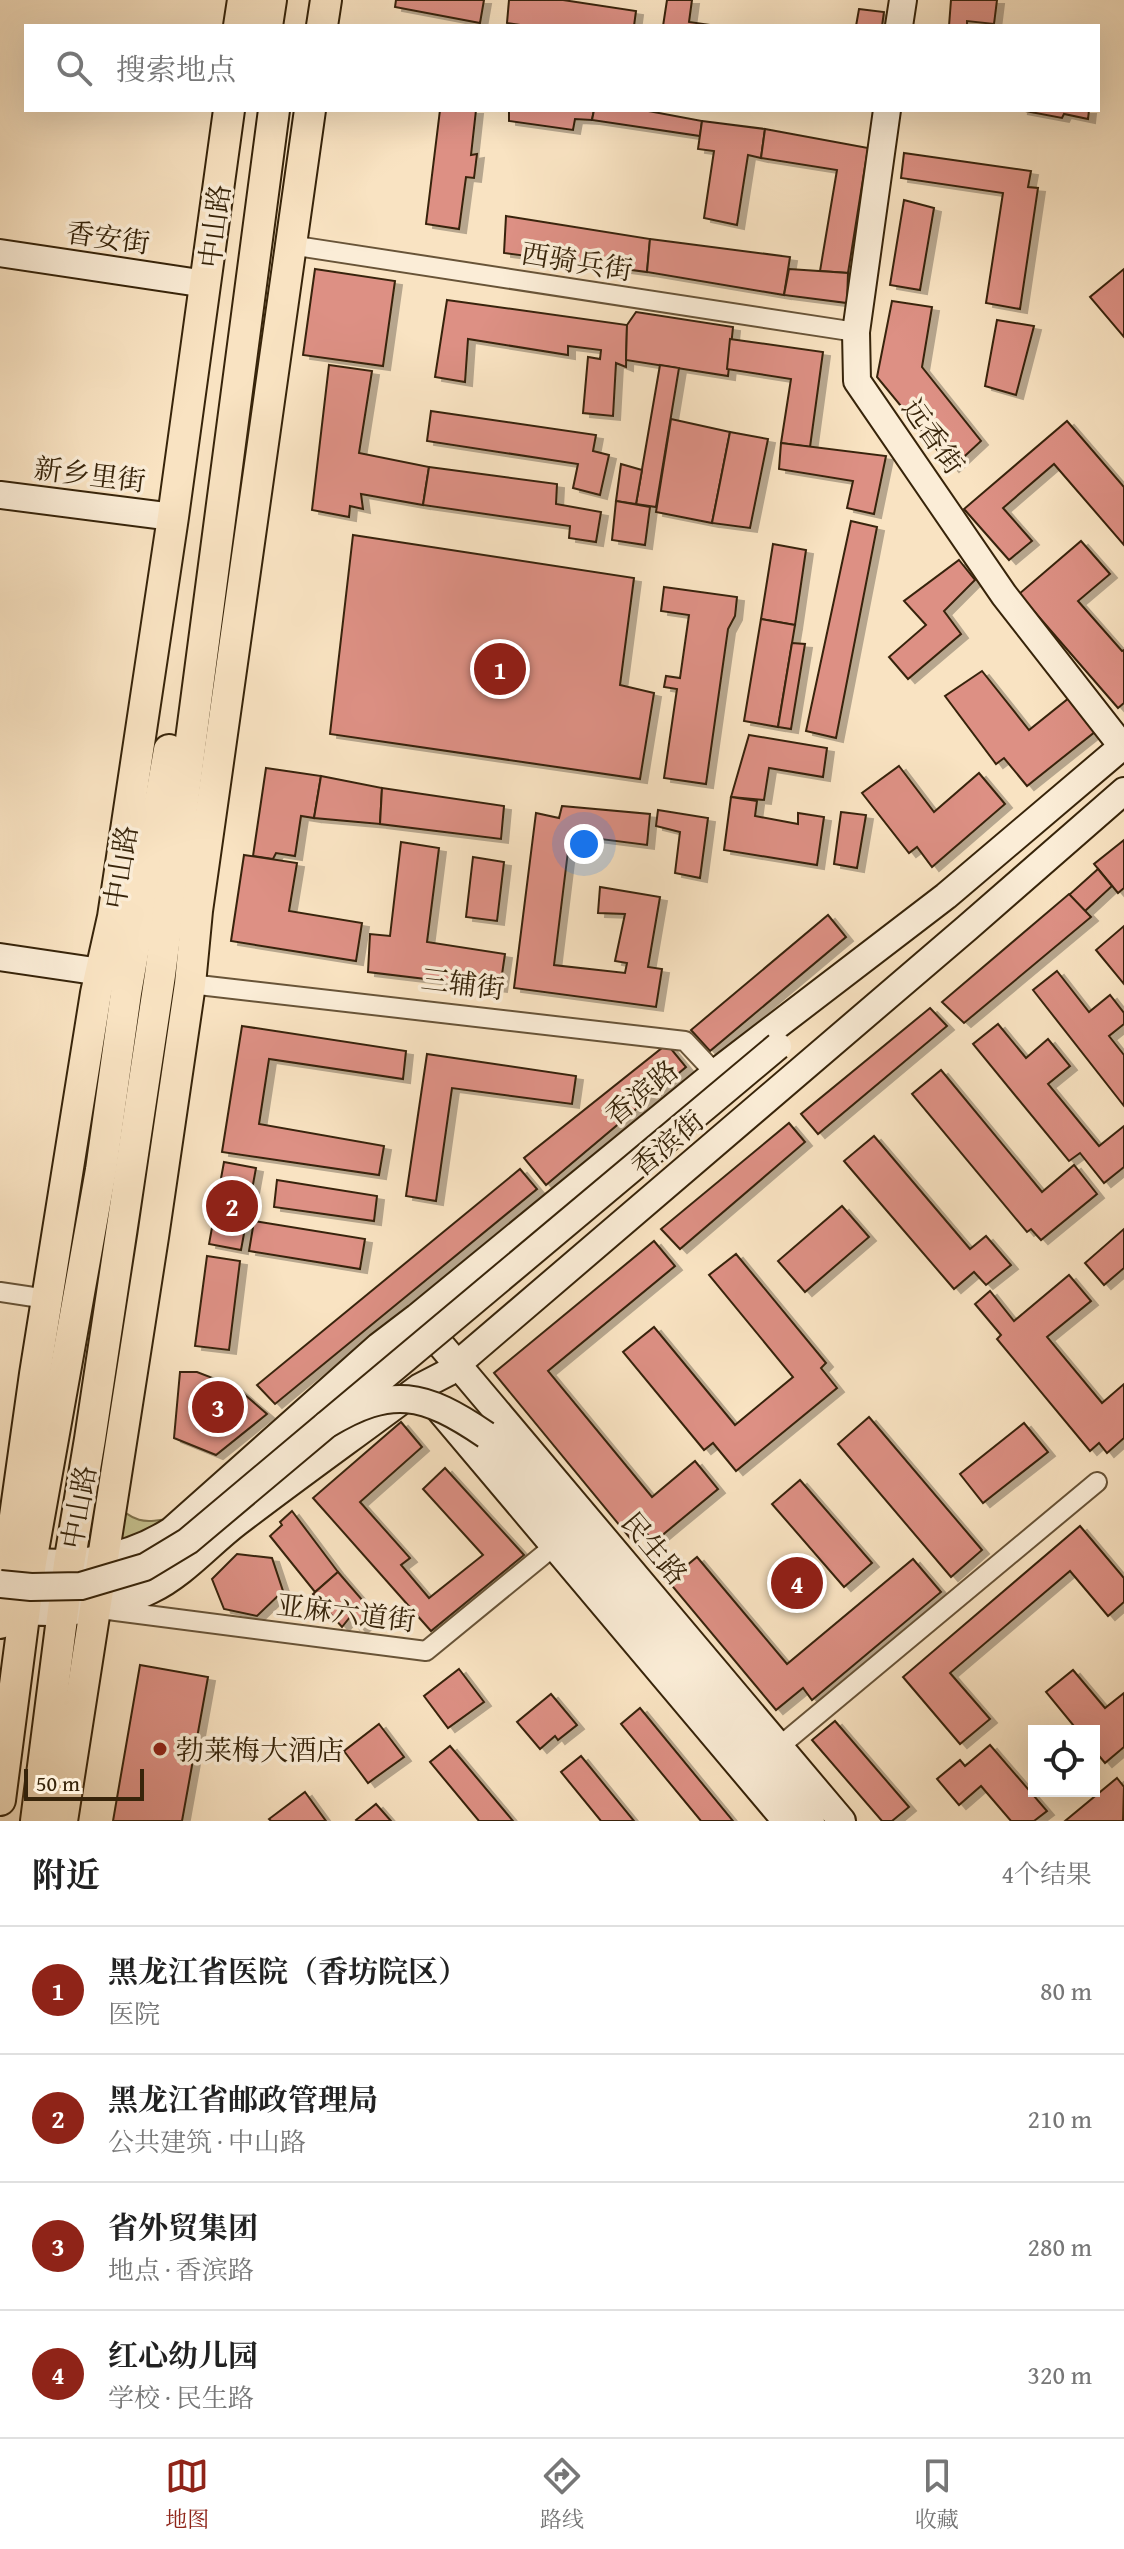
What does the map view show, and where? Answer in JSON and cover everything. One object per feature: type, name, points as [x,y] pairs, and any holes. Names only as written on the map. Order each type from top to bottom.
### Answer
[{"type":"main road","points":[[239,24],[243,0]]},
{"type":"main road","points":[[267,24],[271,0]]},
{"type":"main road","points":[[285,24],[288,0]]},
{"type":"main road","points":[[322,24],[326,0]]},
{"type":"main road","points":[[899,24],[903,0]]},
{"type":"main road","name":"中山路","points":[[0,1800],[8,1589],[47,1299],[101,972],[113,917],[173,517],[229,112]]},
{"type":"main road","name":"中山路","points":[[8,1589],[101,1170],[126,993],[170,743],[256,112]]},
{"type":"main road","name":"中山路","points":[[62,1612],[160,975],[274,112]]},
{"type":"main road","points":[[62,1821],[190,984],[197,911],[310,112]]},
{"type":"main road","name":"远香街","points":[[887,112],[856,332],[857,381],[1004,595],[1123,746]]},
{"type":"main road","name":"香安街","points":[[0,253],[206,284]]},
{"type":"main road","name":"新乡里街","points":[[0,495],[173,517]]},
{"type":"main road","name":"香滨路","points":[[8,1589],[69,1564],[132,1552],[171,1531],[379,1346],[715,1073],[946,896],[1123,746]]},
{"type":"main road","name":"香滨街","points":[[8,1589],[62,1612],[96,1609],[151,1590],[194,1561],[236,1524],[420,1387],[447,1373],[1124,791]]},
{"type":"main road","points":[[8,1589],[81,1586],[145,1567],[188,1541],[778,1046],[946,896]]},
{"type":"main road","points":[[154,1013],[197,911]]},
{"type":"main road","points":[[113,917],[126,993]]},
{"type":"main road","points":[[0,957],[101,972]]},
{"type":"main road","points":[[59,1225],[101,1170]]},
{"type":"main road","points":[[127,1195],[153,1237]]},
{"type":"main road","points":[[113,1289],[133,1254],[153,1237]]},
{"type":"main road","name":"民生路","points":[[417,1317],[842,1821]]},
{"type":"main road","points":[[420,1387],[777,1818]]},
{"type":"main road","points":[[326,1425],[349,1411],[373,1402],[417,1400],[443,1407],[486,1435],[811,1821]]},
{"type":"main road","points":[[36,1821],[62,1612]]},
{"type":"street","name":"西骑兵街","points":[[290,245],[856,332]]},
{"type":"street","name":"三辅街","points":[[190,984],[685,1041],[715,1073]]},
{"type":"street","points":[[0,1292],[47,1299]]},
{"type":"street","points":[[780,1746],[1097,1482]]},
{"type":"street","name":"亚麻六道街","points":[[96,1609],[426,1651],[553,1547]]},
{"type":"shaded area","points":[[106,1497],[124,1512],[145,1521],[177,1517],[100,1554]]},
{"type":"building","points":[[396,0],[484,0],[480,23],[395,7]]},
{"type":"building","points":[[509,0],[563,0],[636,11],[634,24],[507,23]]},
{"type":"building","points":[[667,0],[692,0],[689,22],[703,24],[663,24]]},
{"type":"building","points":[[951,0],[997,0],[994,24],[967,21],[967,24],[949,24]]},
{"type":"building","points":[[859,9],[884,12],[882,24],[856,24]]},
{"type":"building","points":[[440,112],[476,112],[471,155],[477,154],[474,178],[466,177],[459,229],[426,224]]},
{"type":"building","points":[[509,112],[594,112],[592,120],[575,119],[573,130],[509,121]]},
{"type":"building","points":[[594,112],[654,112],[702,121],[700,136],[592,120]]},
{"type":"building","points":[[1030,112],[1089,112],[1088,119],[1064,114],[1062,118]]},
{"type":"building","points":[[702,121],[765,129],[761,158],[748,155],[737,225],[704,218],[714,151],[698,149]]},
{"type":"building","points":[[765,129],[868,148],[848,273],[820,271],[837,170],[761,158]]},
{"type":"building","points":[[904,153],[1031,171],[1028,187],[1038,188],[1020,309],[986,303],[1003,193],[901,178]]},
{"type":"building","points":[[904,200],[934,208],[920,290],[890,285]]},
{"type":"building","points":[[506,216],[650,239],[647,272],[504,253]]},
{"type":"building","points":[[650,239],[790,257],[784,295],[647,272]]},
{"type":"building","points":[[315,269],[395,281],[383,366],[303,355]]},
{"type":"building","points":[[789,269],[848,273],[847,303],[784,295]]},
{"type":"building","points":[[1124,269],[1124,337],[1090,297]]},
{"type":"building","points":[[447,300],[627,325],[626,367],[616,363],[613,416],[583,413],[588,357],[600,359],[601,350],[568,346],[568,355],[468,339],[465,382],[435,377]]},
{"type":"building","points":[[892,301],[932,307],[922,367],[981,441],[952,468],[877,377]]},
{"type":"building","points":[[636,312],[733,327],[728,376],[626,360],[627,325]]},
{"type":"building","points":[[997,320],[1034,326],[1016,395],[985,386]]},
{"type":"building","points":[[730,339],[823,352],[810,447],[781,443],[791,379],[727,369]]},
{"type":"building","points":[[329,365],[372,371],[359,453],[429,467],[423,505],[361,494],[363,509],[350,506],[349,517],[312,510]]},
{"type":"building","points":[[660,365],[679,368],[656,507],[636,504]]},
{"type":"building","points":[[431,411],[596,435],[593,451],[609,455],[600,495],[573,488],[578,464],[427,441]]},
{"type":"building","points":[[671,419],[730,432],[712,523],[656,512]]},
{"type":"building","points":[[1067,421],[1124,487],[1124,545],[1054,464],[1003,508],[1032,541],[1009,560],[964,509]]},
{"type":"building","points":[[730,432],[768,439],[750,528],[712,523]]},
{"type":"building","points":[[781,443],[886,456],[874,514],[847,508],[853,481],[779,469]]},
{"type":"building","points":[[621,464],[642,470],[636,504],[616,501]]},
{"type":"building","points":[[429,467],[557,484],[556,504],[601,512],[596,542],[569,538],[570,526],[423,505]]},
{"type":"building","points":[[616,501],[650,507],[645,545],[612,540]]},
{"type":"building","points":[[851,521],[877,527],[836,738],[806,731]]},
{"type":"building","points":[[353,535],[634,578],[620,685],[654,693],[640,779],[330,734]]},
{"type":"building","points":[[1081,541],[1110,574],[1078,601],[1124,650],[1124,703],[1118,708],[1019,594]]},
{"type":"building","points":[[773,544],[806,550],[795,625],[761,619]]},
{"type":"building","points":[[959,560],[975,580],[944,611],[961,634],[908,679],[889,657],[926,625],[904,601]]},
{"type":"building","points":[[664,587],[737,597],[735,616],[728,629],[706,784],[664,778],[677,689],[664,687],[666,676],[680,678],[689,615],[661,611]]},
{"type":"building","points":[[761,619],[795,625],[778,727],[744,721]]},
{"type":"building","points":[[792,643],[805,644],[791,729],[778,727]]},
{"type":"building","points":[[982,671],[1029,730],[1069,698],[1096,731],[1027,786],[1004,758],[996,764],[945,696]]},
{"type":"building","points":[[749,735],[827,748],[823,777],[769,768],[764,800],[731,797]]},
{"type":"building","points":[[899,766],[934,812],[979,773],[1005,804],[932,867],[917,847],[909,853],[862,793]]},
{"type":"building","points":[[266,768],[321,776],[314,818],[301,816],[295,856],[276,853],[273,859],[253,856]]},
{"type":"building","points":[[321,776],[382,788],[380,824],[314,818]]},
{"type":"building","points":[[382,788],[504,806],[501,839],[380,824]]},
{"type":"building","points":[[731,797],[757,801],[755,816],[798,824],[798,813],[824,817],[817,865],[724,850]]},
{"type":"building","points":[[562,806],[650,814],[647,845],[570,835],[554,965],[625,973],[627,963],[615,961],[625,914],[598,913],[600,887],[660,897],[648,967],[662,969],[656,1007],[514,988],[536,813],[559,818]]},
{"type":"building","points":[[658,810],[708,818],[700,878],[675,873],[680,832],[656,826]]},
{"type":"building","points":[[841,812],[866,815],[857,868],[834,864]]},
{"type":"building","points":[[1124,840],[1124,888],[1118,893],[1094,864]]},
{"type":"building","points":[[401,842],[439,848],[427,942],[505,954],[500,988],[368,972],[370,934],[390,936]]},
{"type":"building","points":[[244,855],[297,863],[289,911],[362,923],[356,961],[231,941]]},
{"type":"building","points":[[473,857],[504,862],[497,921],[466,917]]},
{"type":"building","points":[[1098,869],[1112,886],[1085,911],[1069,895]]},
{"type":"building","points":[[1069,894],[1091,917],[964,1023],[942,1002]]},
{"type":"building","points":[[828,915],[846,937],[710,1051],[691,1030]]},
{"type":"building","points":[[1124,926],[1124,984],[1096,950]]},
{"type":"building","points":[[1057,971],[1089,1012],[1110,995],[1124,1013],[1124,1024],[1109,1036],[1124,1055],[1124,1106],[1033,990]]},
{"type":"building","points":[[930,1008],[947,1026],[818,1134],[801,1114]]},
{"type":"building","points":[[998,1024],[1026,1058],[1048,1039],[1070,1066],[1048,1084],[1099,1146],[1124,1126],[1124,1167],[1104,1183],[1080,1153],[1069,1161],[973,1044]]},
{"type":"building","points":[[242,1026],[406,1051],[403,1079],[269,1059],[259,1124],[384,1146],[379,1175],[222,1152]]},
{"type":"building","points":[[667,1044],[686,1067],[546,1185],[524,1158]]},
{"type":"building","points":[[427,1054],[576,1076],[572,1104],[452,1088],[436,1201],[406,1196]]},
{"type":"building","points":[[941,1070],[1042,1192],[1074,1165],[1097,1194],[1041,1240],[1031,1229],[1027,1232],[912,1094]]},
{"type":"building","points":[[789,1123],[805,1142],[680,1249],[661,1229]]},
{"type":"building","points":[[874,1136],[970,1249],[986,1236],[1011,1265],[986,1285],[974,1272],[954,1289],[844,1161]]},
{"type":"building","points":[[224,1162],[256,1168],[241,1250],[209,1244]]},
{"type":"building","points":[[520,1169],[537,1189],[275,1404],[257,1385]]},
{"type":"building","points":[[277,1180],[377,1196],[374,1221],[274,1207]]},
{"type":"building","points":[[842,1206],[869,1237],[805,1292],[778,1261]]},
{"type":"building","points":[[254,1221],[365,1239],[360,1269],[249,1251]]},
{"type":"building","points":[[1124,1229],[1124,1268],[1104,1285],[1085,1263]]},
{"type":"building","points":[[654,1241],[675,1266],[548,1371],[652,1497],[695,1461],[718,1489],[654,1542],[642,1528],[630,1538],[494,1373]]},
{"type":"building","points":[[736,1254],[826,1363],[821,1368],[837,1388],[736,1471],[713,1443],[704,1450],[623,1352],[654,1327],[735,1425],[793,1377],[709,1275]]},
{"type":"building","points":[[207,1256],[240,1261],[229,1350],[195,1346]]},
{"type":"building","points":[[1069,1275],[1091,1301],[1047,1337],[1102,1403],[1124,1384],[1124,1438],[1107,1453],[1099,1443],[1090,1451],[997,1339],[1001,1335],[975,1304],[990,1291],[1014,1321]]},
{"type":"building","points":[[180,1372],[197,1372],[236,1387],[267,1414],[216,1455],[174,1438]]},
{"type":"building","points":[[869,1417],[982,1550],[951,1577],[838,1444]]},
{"type":"building","points":[[401,1422],[422,1447],[360,1502],[410,1558],[401,1565],[429,1598],[483,1555],[423,1489],[445,1468],[524,1555],[431,1631],[313,1498]]},
{"type":"building","points":[[1024,1423],[1048,1452],[983,1503],[960,1474]]},
{"type":"building","points":[[800,1480],[872,1563],[844,1587],[772,1504]]},
{"type":"building","points":[[292,1511],[338,1572],[315,1592],[270,1536]]},
{"type":"building","points":[[1080,1526],[1124,1578],[1124,1602],[1108,1616],[1070,1571],[950,1673],[990,1719],[960,1744],[903,1677]]},
{"type":"building","points":[[237,1554],[272,1558],[283,1591],[257,1616],[224,1609],[212,1579]]},
{"type":"building","points":[[697,1557],[787,1664],[913,1559],[941,1592],[812,1700],[803,1688],[776,1710],[668,1581]]},
{"type":"building","points":[[338,1572],[376,1616],[360,1629],[350,1617],[342,1627],[313,1594]]},
{"type":"building","name":"勃莱梅大酒店","points":[[140,1665],[208,1677],[182,1821],[113,1821]]},
{"type":"building","points":[[459,1669],[484,1702],[448,1728],[424,1696]]},
{"type":"building","points":[[1073,1670],[1105,1708],[1124,1693],[1124,1747],[1105,1763],[1100,1757],[1100,1725],[1073,1725],[1046,1692]]},
{"type":"building","points":[[551,1694],[577,1725],[558,1740],[555,1736],[540,1749],[517,1722]]},
{"type":"building","points":[[640,1708],[733,1821],[701,1821],[621,1724]]},
{"type":"building","points":[[835,1721],[909,1807],[892,1821],[882,1821],[812,1740]]},
{"type":"building","points":[[379,1724],[404,1757],[368,1783],[344,1751]]},
{"type":"building","points":[[990,1745],[1028,1789],[1028,1797],[1035,1797],[1047,1811],[1034,1821],[1011,1821],[981,1786],[959,1805],[937,1779],[960,1760],[965,1766]]},
{"type":"building","points":[[450,1746],[513,1821],[479,1821],[430,1762]]},
{"type":"building","points":[[581,1756],[634,1821],[601,1821],[561,1772]]},
{"type":"building","points":[[1117,1778],[1124,1787],[1123,1821],[1065,1821],[1094,1797],[1100,1797],[1100,1792]]},
{"type":"building","points":[[305,1792],[326,1821],[269,1819]]},
{"type":"building","points":[[376,1804],[391,1821],[356,1820]]},
{"type":"place","name":"黑龙江省医院（香坊院区）","points":[[500,669]]},
{"type":"place","name":"黑龙江省邮政管理局","points":[[232,1206]]},
{"type":"place","name":"省外贸集团","points":[[218,1407]]},
{"type":"place","name":"红心幼儿园","points":[[797,1583]]},
{"type":"place","name":"勃莱梅大酒店","points":[[160,1749]]}]
